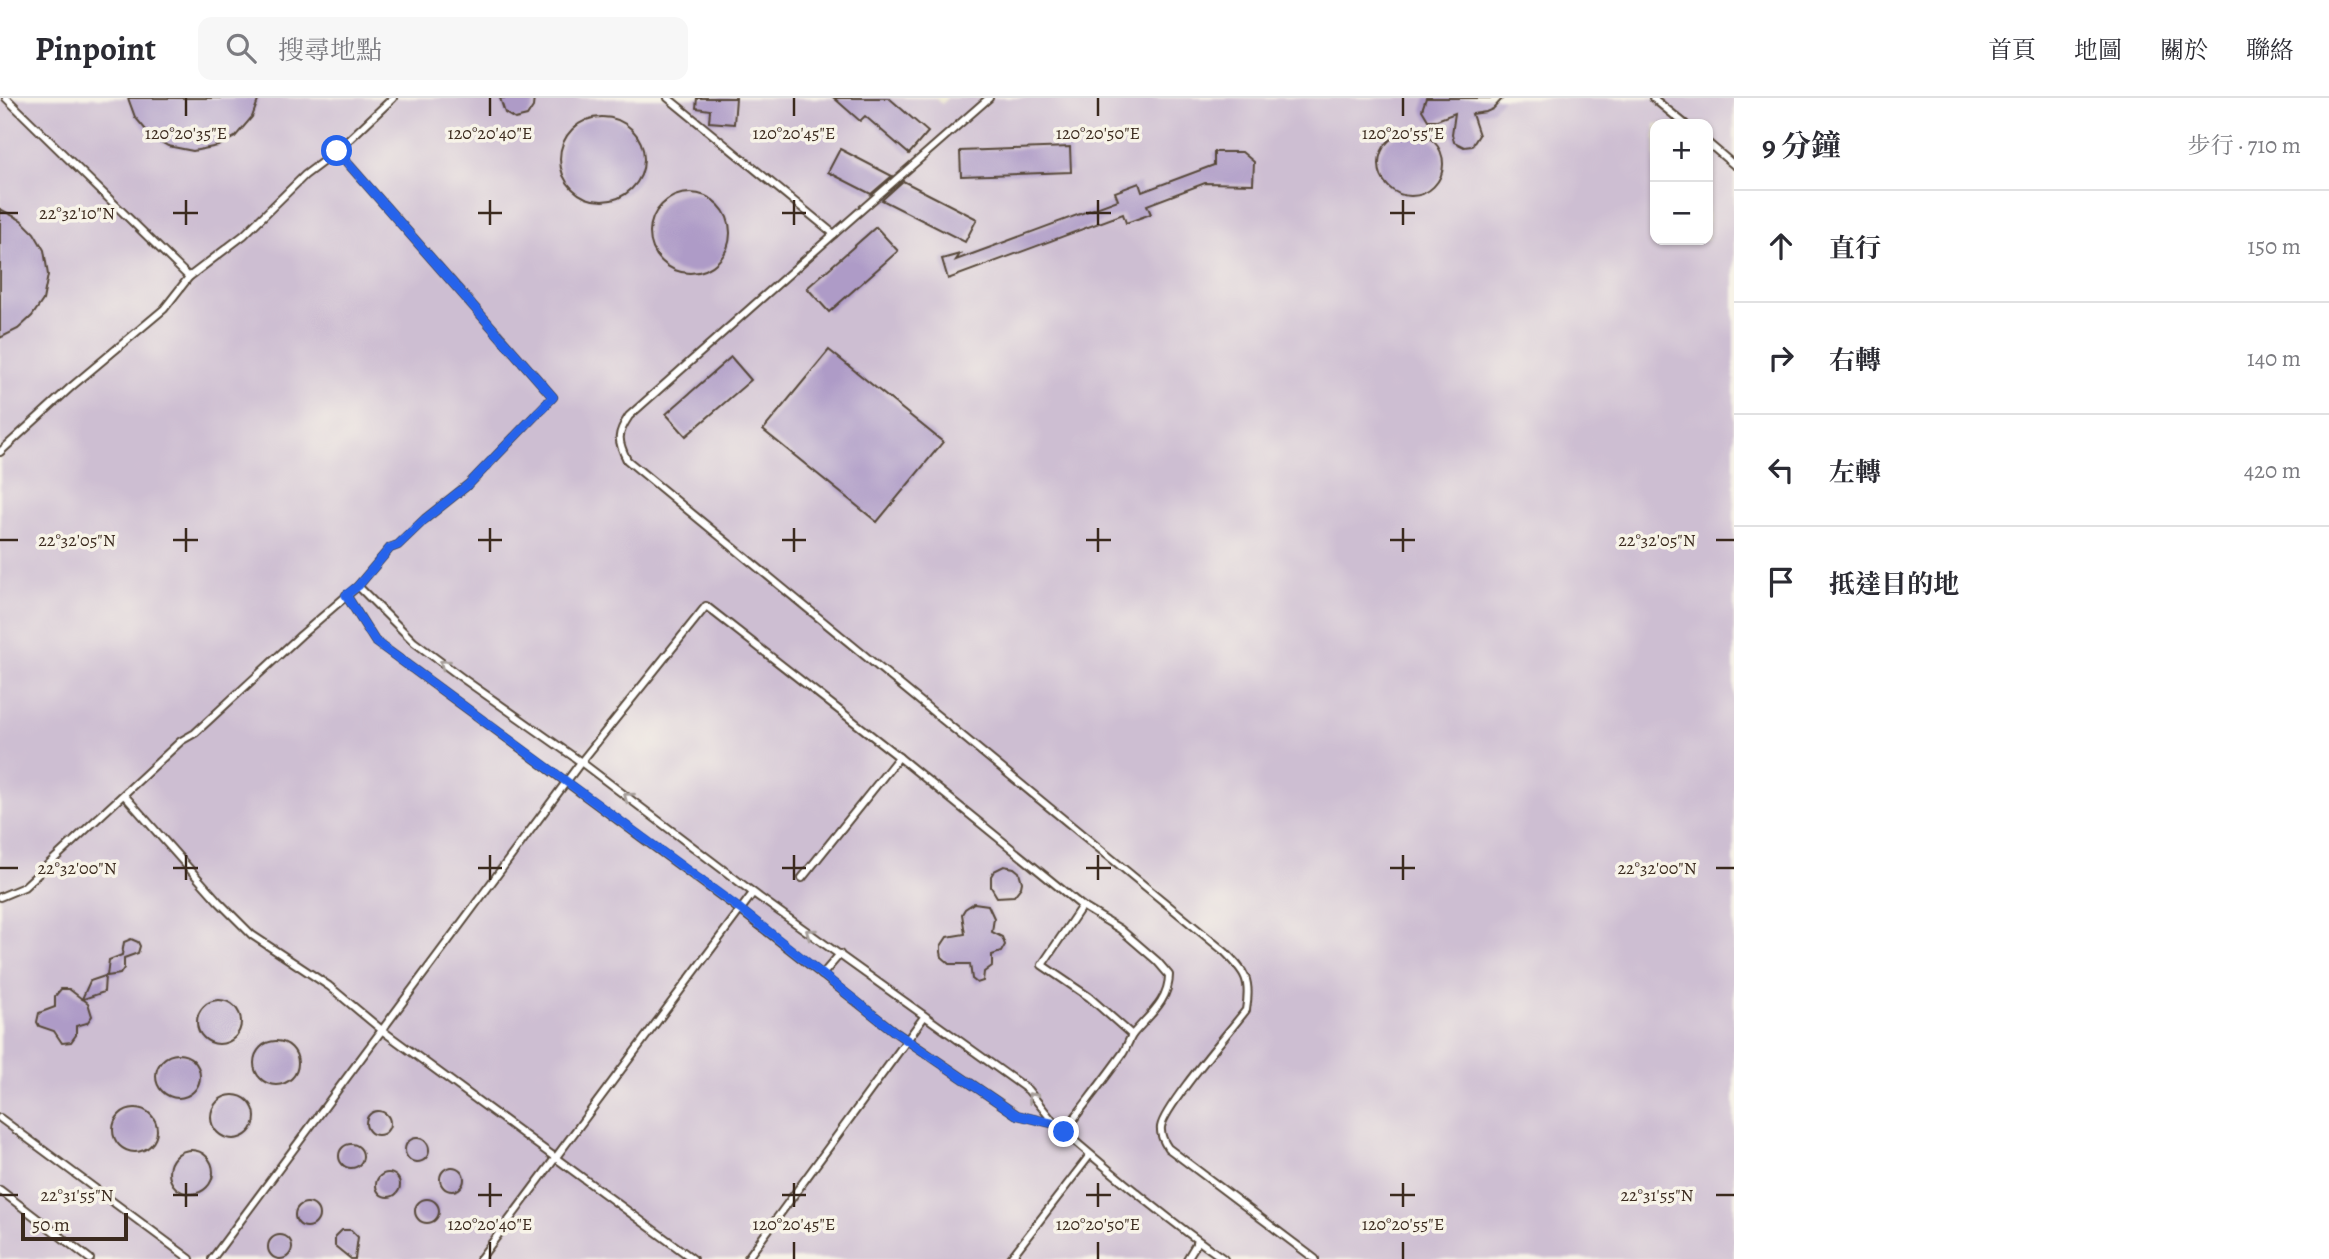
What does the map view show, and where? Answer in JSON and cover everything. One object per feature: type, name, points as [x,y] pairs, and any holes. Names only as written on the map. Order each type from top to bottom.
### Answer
[{"type":"lane","points":[[6,98],[189,277]]},
{"type":"lane","points":[[0,452],[71,387],[164,309],[189,277],[244,235],[305,176],[337,151],[393,98]]},
{"type":"lane","points":[[668,98],[834,233]]},
{"type":"lane","points":[[989,98],[629,416],[619,431],[620,446],[627,460],[1225,951],[1244,971],[1250,990],[1246,1010],[1172,1106],[1161,1127],[1163,1139],[1168,1148],[1315,1259]]},
{"type":"lane","points":[[1653,98],[1679,119]]},
{"type":"lane","points":[[1713,148],[1734,165]]},
{"type":"lane","points":[[0,897],[24,887],[181,741],[195,733],[358,586],[390,548],[398,545],[425,519],[469,484],[553,397],[337,151]]},
{"type":"lane","points":[[358,586],[415,642],[465,680],[581,762],[924,1017],[1028,1090],[1055,1124],[1090,1155],[1224,1259]]},
{"type":"lane","points":[[346,595],[375,641],[740,909],[908,1040],[1017,1115],[1055,1124]]},
{"type":"lane","points":[[212,1259],[581,762],[706,606],[899,757],[1082,906],[1120,929],[1169,975],[1162,998],[1150,1017],[1132,1035],[1124,1051],[1064,1132]]},
{"type":"lane","points":[[802,878],[899,757]]},
{"type":"lane","points":[[124,795],[218,901],[252,935],[329,986],[383,1031],[693,1259]]},
{"type":"lane","points":[[480,1259],[753,892]]},
{"type":"lane","points":[[1082,906],[1042,965],[1089,998],[1132,1035]]},
{"type":"lane","points":[[822,975],[840,954]]},
{"type":"lane","points":[[747,1259],[924,1017]]},
{"type":"lane","points":[[0,1118],[190,1259]]},
{"type":"lane","points":[[1010,1259],[1090,1155]]},
{"type":"lane","points":[[0,1190],[90,1259]]},
{"type":"lane","points":[[1187,1259],[1198,1241]]},
{"type":"shaded area","points":[[0,98],[935,98],[942,104],[947,98],[1734,98],[1734,1259],[0,1259]]},
{"type":"building","points":[[128,98],[259,98],[252,117],[235,137],[218,146],[193,151],[168,146],[151,136],[135,117]]},
{"type":"building","points":[[500,98],[534,98],[533,107],[527,116],[515,119],[505,113]]},
{"type":"building","points":[[697,98],[736,98],[734,124],[709,122],[710,110],[696,108]]},
{"type":"building","points":[[834,98],[889,98],[928,132],[909,154],[865,116],[860,121]]},
{"type":"building","points":[[1426,98],[1503,98],[1493,109],[1472,114],[1479,135],[1472,146],[1464,147],[1454,142],[1452,134],[1455,113],[1437,120],[1428,120],[1422,110]]},
{"type":"building","points":[[602,117],[625,124],[637,136],[644,159],[637,182],[625,194],[602,201],[579,194],[567,182],[560,159],[567,136],[579,124]]},
{"type":"building","points":[[1405,132],[1417,132],[1434,141],[1441,152],[1441,176],[1434,187],[1417,196],[1405,196],[1393,191],[1384,182],[1379,170],[1379,158],[1384,146],[1393,137]]},
{"type":"building","points":[[1070,147],[1071,172],[961,176],[960,151]]},
{"type":"building","points":[[840,149],[892,176],[871,194],[828,172]]},
{"type":"building","points":[[1214,152],[1242,152],[1254,162],[1253,184],[1205,183],[1147,205],[1151,214],[1126,223],[1123,214],[948,279],[942,259],[960,254],[956,260],[1118,200],[1115,192],[1139,183],[1142,192],[1214,165]]},
{"type":"building","points":[[903,181],[977,219],[965,242],[882,200]]},
{"type":"building","points":[[690,193],[705,196],[718,205],[727,218],[730,233],[727,248],[718,261],[705,270],[690,273],[675,270],[662,261],[653,248],[650,233],[653,218],[662,205],[675,196]]},
{"type":"building","points":[[0,209],[21,220],[34,233],[44,250],[48,275],[43,300],[32,316],[18,329],[0,338]]},
{"type":"building","points":[[876,227],[898,251],[829,312],[807,288]]},
{"type":"building","points":[[829,350],[943,442],[877,522],[763,430]]},
{"type":"building","points":[[731,357],[751,380],[686,436],[666,414]]},
{"type":"building","points":[[1004,866],[1019,872],[1021,887],[1014,896],[997,897],[991,887],[991,876],[994,871]]},
{"type":"building","points":[[974,903],[988,905],[994,918],[992,932],[1002,937],[1005,945],[1001,952],[992,955],[992,966],[984,972],[983,981],[977,983],[972,979],[970,964],[950,964],[942,957],[941,952],[941,946],[947,937],[965,934],[962,914]]},
{"type":"building","points":[[131,939],[140,946],[138,953],[124,958],[124,968],[120,974],[107,976],[109,960],[122,955],[124,942]]},
{"type":"building","points":[[105,976],[104,992],[83,999],[88,1003],[92,1016],[87,1023],[76,1026],[76,1035],[71,1042],[62,1043],[54,1031],[39,1026],[39,1013],[55,1007],[55,996],[61,989],[69,989],[82,999],[90,981]]},
{"type":"building","points":[[219,1000],[235,1006],[241,1022],[235,1038],[219,1044],[203,1038],[197,1022],[203,1006]]},
{"type":"building","points":[[276,1041],[292,1047],[298,1063],[292,1079],[276,1085],[260,1079],[254,1063],[260,1047]]},
{"type":"building","points":[[178,1054],[194,1060],[200,1076],[194,1092],[178,1098],[162,1092],[156,1076],[162,1060]]},
{"type":"building","points":[[233,1095],[249,1101],[255,1117],[249,1133],[233,1139],[217,1133],[211,1117],[217,1101]]},
{"type":"building","points":[[135,1108],[151,1114],[157,1130],[151,1146],[135,1152],[119,1146],[113,1130],[119,1114]]},
{"type":"building","points":[[378,1111],[389,1118],[390,1123],[383,1134],[378,1135],[367,1128],[366,1123],[373,1112]]},
{"type":"building","points":[[417,1138],[428,1145],[429,1150],[422,1161],[417,1162],[406,1155],[405,1150],[412,1139]]},
{"type":"building","points":[[351,1144],[362,1151],[363,1156],[356,1167],[351,1168],[340,1161],[339,1156],[346,1145]]},
{"type":"building","points":[[191,1150],[207,1156],[213,1172],[207,1188],[191,1194],[175,1188],[169,1172],[175,1156]]},
{"type":"building","points":[[452,1167],[463,1174],[464,1179],[457,1190],[452,1191],[441,1184],[440,1179],[447,1168]]},
{"type":"building","points":[[388,1173],[399,1180],[400,1185],[393,1196],[388,1197],[377,1190],[376,1185],[383,1174]]},
{"type":"building","points":[[427,1199],[435,1203],[439,1211],[435,1219],[427,1223],[419,1219],[415,1211],[419,1203]]},
{"type":"building","points":[[307,1203],[318,1210],[319,1215],[312,1226],[307,1227],[296,1220],[295,1215],[302,1204]]},
{"type":"building","points":[[342,1230],[351,1230],[358,1237],[355,1259],[351,1259],[335,1246],[335,1237]]},
{"type":"building","points":[[280,1235],[291,1242],[292,1247],[285,1258],[280,1259],[269,1252],[268,1247],[275,1236]]},
{"type":"route","points":[[337,151],[553,397],[469,484],[425,519],[398,545],[390,548],[358,586],[346,595],[375,641],[740,909],[895,1032],[1017,1115],[1055,1124],[1064,1132]]}]
